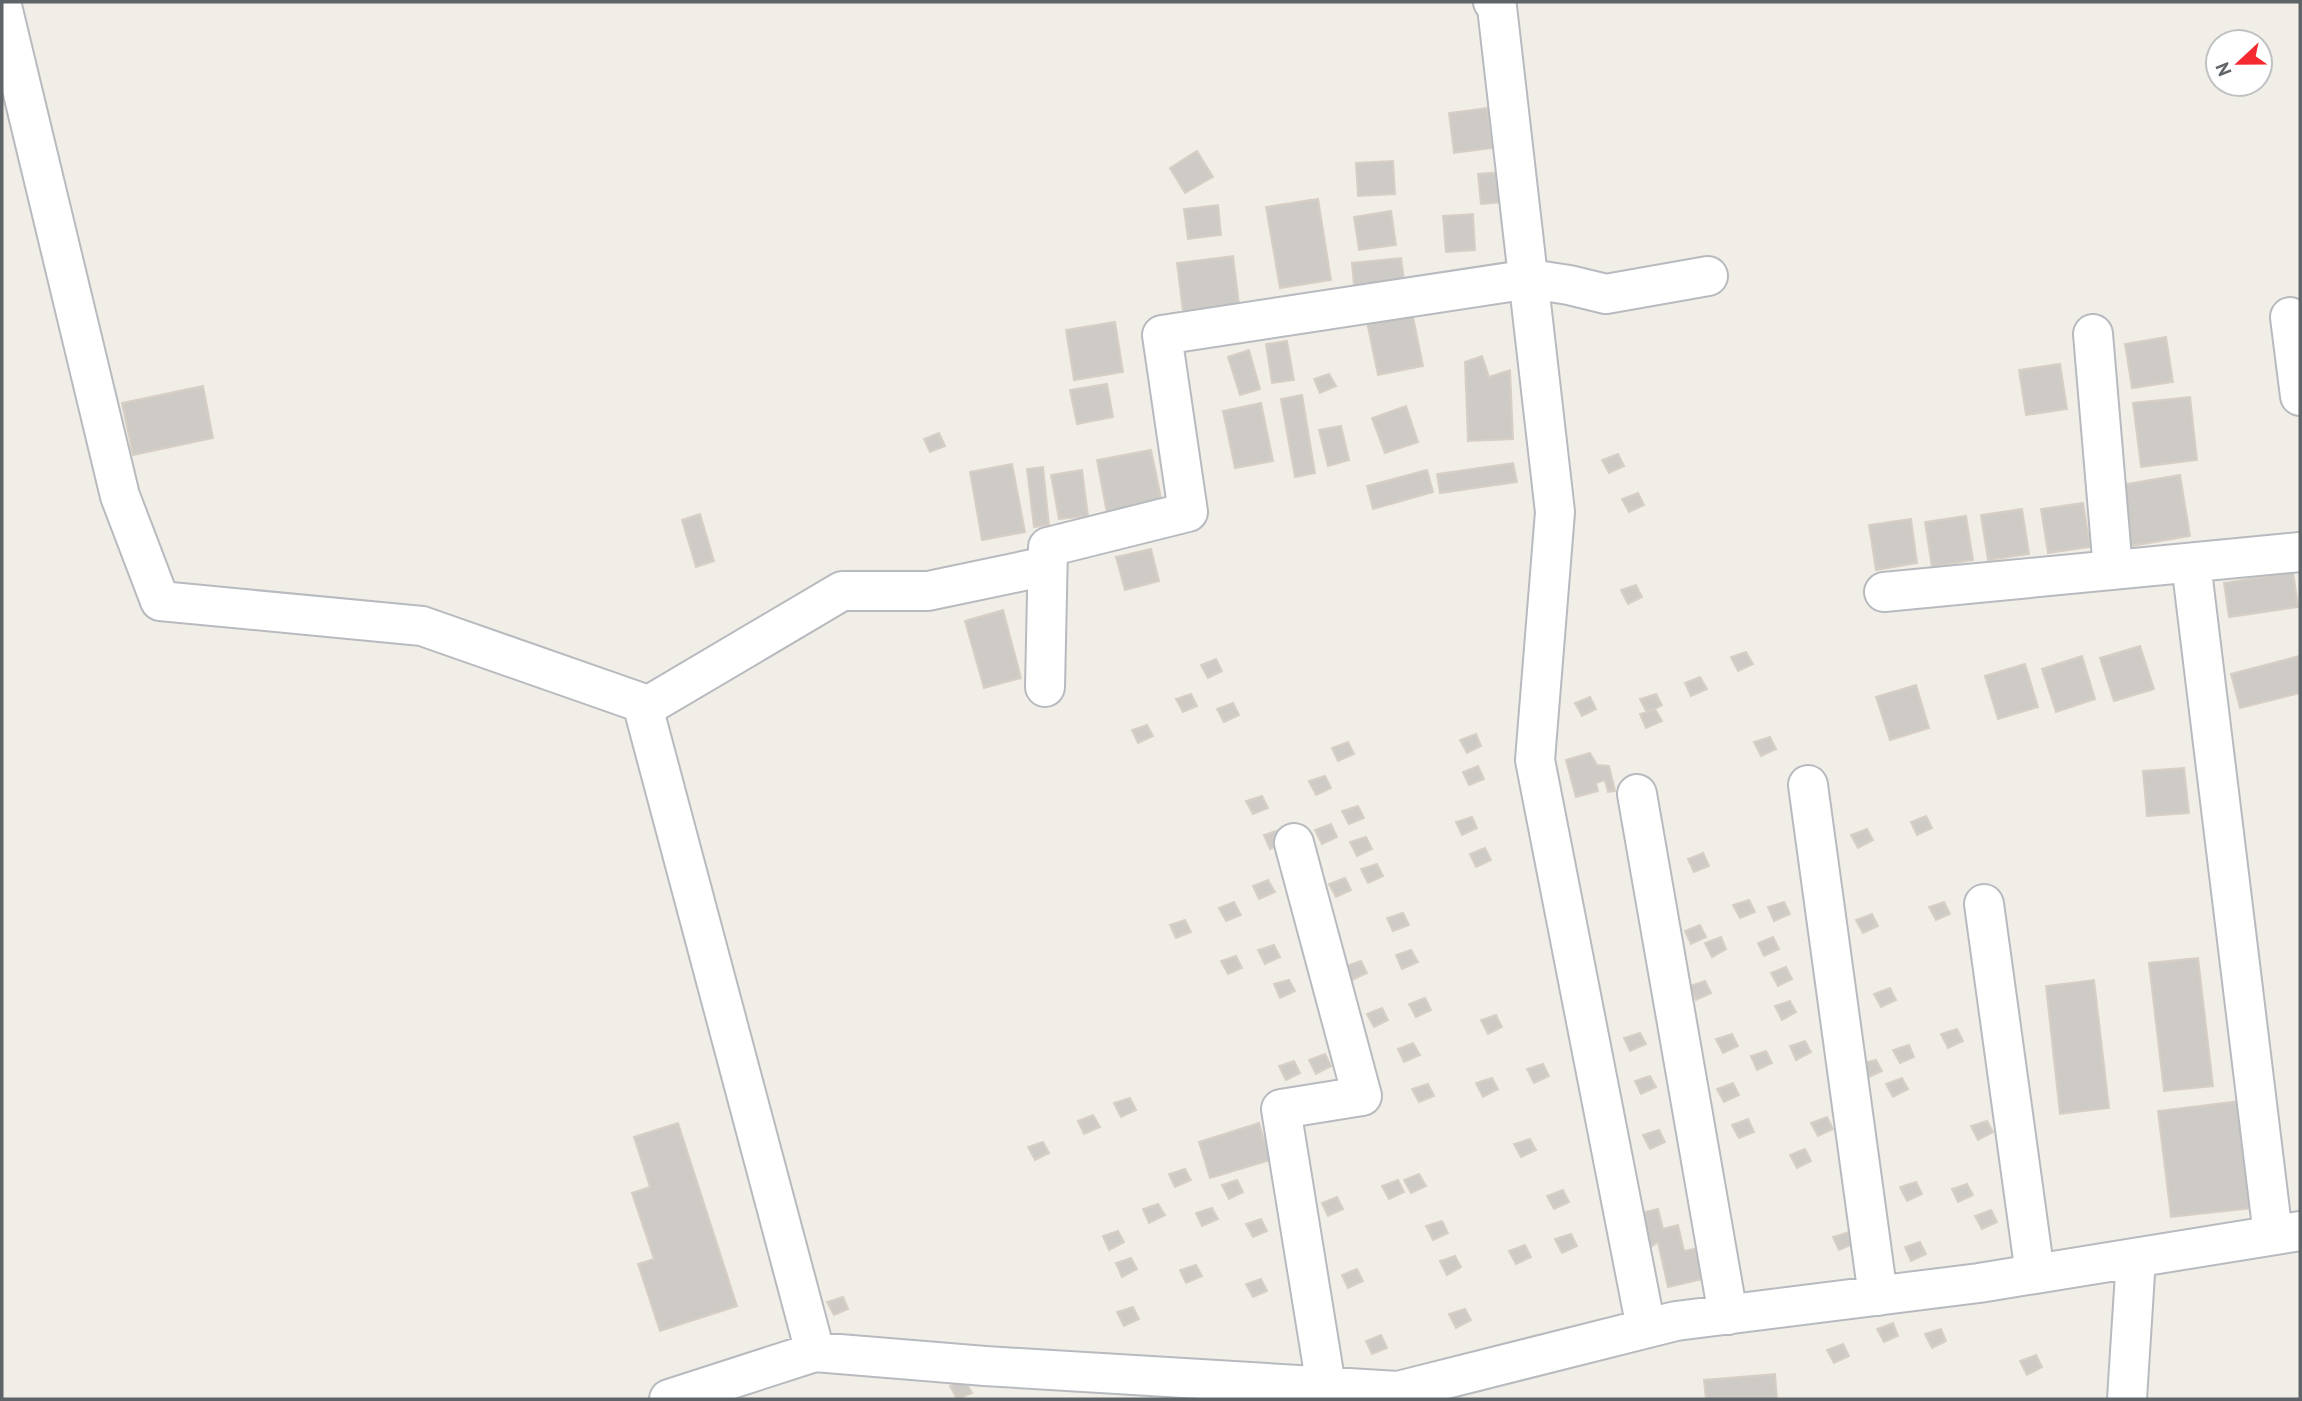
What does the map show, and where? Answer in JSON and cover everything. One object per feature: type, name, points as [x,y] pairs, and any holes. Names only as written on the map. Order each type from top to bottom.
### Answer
[{"type":"street","points":[[1493,2],[1497,6],[1555,512],[1535,760],[1646,1328]]},
{"type":"street","points":[[2,6],[120,496],[160,601],[422,626],[642,703],[815,1352]]},
{"type":"street","points":[[1045,687],[1048,547],[1188,512],[1162,335],[1530,279],[1606,294],[1708,276]]},
{"type":"street","points":[[2290,317],[2300,396]]},
{"type":"street","points":[[2093,334],[2113,570]]},
{"type":"street","points":[[1884,592],[2300,552]]},
{"type":"street","points":[[669,1399],[815,1352],[985,1366],[1326,1386],[1399,1395],[1676,1321],[2035,1274],[2287,1233],[2191,563]]},
{"type":"street","points":[[644,708],[842,591],[928,591],[1047,566]]},
{"type":"street","points":[[1808,785],[1878,1296]]},
{"type":"street","points":[[1637,794],[1728,1315]]},
{"type":"street","points":[[1294,843],[1362,1097],[1281,1109],[1326,1386]]},
{"type":"street","points":[[1984,904],[2035,1274]]},
{"type":"street","points":[[2127,1399],[2136,1258]]},
{"type":"building","points":[[1487,108],[1493,148],[1454,153],[1449,113]]},
{"type":"building","points":[[1197,151],[1213,177],[1185,193],[1170,168]]},
{"type":"building","points":[[1393,161],[1395,194],[1358,196],[1356,163]]},
{"type":"building","points":[[1501,172],[1503,202],[1481,204],[1478,174]]},
{"type":"building","points":[[1318,199],[1331,280],[1280,288],[1266,207]]},
{"type":"building","points":[[1218,205],[1221,235],[1188,239],[1184,209]]},
{"type":"building","points":[[1391,211],[1396,245],[1359,250],[1354,217]]},
{"type":"building","points":[[1473,214],[1475,250],[1446,252],[1443,216]]},
{"type":"building","points":[[1233,256],[1239,304],[1183,311],[1177,263]]},
{"type":"building","points":[[1401,258],[1404,280],[1354,285],[1352,263]]},
{"type":"building","points":[[1411,307],[1423,366],[1378,375],[1366,317]]},
{"type":"building","points":[[1115,322],[1123,372],[1074,380],[1066,330]]},
{"type":"building","points":[[2166,337],[2173,382],[2132,388],[2125,344]]},
{"type":"building","points":[[1287,341],[1294,380],[1272,383],[1266,344]]},
{"type":"building","points":[[1249,350],[1260,389],[1240,395],[1228,357]]},
{"type":"building","points":[[1482,356],[1489,377],[1510,370],[1513,439],[1468,441],[1465,362]]},
{"type":"building","points":[[2060,364],[2067,409],[2026,415],[2019,370]]},
{"type":"building","points":[[1329,374],[1336,386],[1320,393],[1314,379]]},
{"type":"building","points":[[1107,384],[1113,417],[1077,424],[1070,390]]},
{"type":"building","points":[[203,386],[213,438],[133,455],[122,403]]},
{"type":"building","points":[[1302,395],[1315,473],[1295,477],[1281,399]]},
{"type":"building","points":[[2190,397],[2197,460],[2141,467],[2133,403]]},
{"type":"building","points":[[1261,403],[1273,461],[1235,468],[1223,411]]},
{"type":"building","points":[[1406,406],[1418,442],[1385,453],[1372,418]]},
{"type":"building","points":[[1341,426],[1349,460],[1328,466],[1319,430]]},
{"type":"building","points":[[939,433],[945,446],[930,452],[924,439]]},
{"type":"building","points":[[1151,450],[1162,503],[1107,513],[1097,460]]},
{"type":"building","points":[[1618,454],[1624,466],[1609,473],[1602,460]]},
{"type":"building","points":[[1513,463],[1517,482],[1440,493],[1437,474]]},
{"type":"building","points":[[1012,464],[1025,532],[982,540],[970,472]]},
{"type":"building","points":[[1043,467],[1049,525],[1034,527],[1027,469]]},
{"type":"building","points":[[1082,470],[1088,516],[1059,519],[1051,475]]},
{"type":"building","points":[[1427,470],[1433,492],[1373,509],[1367,486]]},
{"type":"building","points":[[2180,475],[2190,536],[2125,547],[2115,486]]},
{"type":"building","points":[[1638,493],[1644,505],[1629,512],[1622,499]]},
{"type":"building","points":[[2083,503],[2090,547],[2048,553],[2041,509]]},
{"type":"building","points":[[2022,509],[2029,554],[1988,560],[1981,515]]},
{"type":"building","points":[[700,514],[714,561],[696,567],[682,520]]},
{"type":"building","points":[[1966,516],[1973,560],[1932,567],[1925,522]]},
{"type":"building","points":[[1911,519],[1917,563],[1876,570],[1869,525]]},
{"type":"building","points":[[1151,549],[1159,581],[1125,590],[1116,557]]},
{"type":"building","points":[[2293,572],[2298,607],[2229,617],[2224,583]]},
{"type":"building","points":[[1636,585],[1642,597],[1628,604],[1621,590]]},
{"type":"building","points":[[1003,610],[1021,678],[984,688],[965,621]]},
{"type":"building","points":[[2140,646],[2154,689],[2114,701],[2100,658]]},
{"type":"building","points":[[1746,652],[1753,664],[1738,671],[1731,657]]},
{"type":"building","points":[[2082,656],[2095,699],[2056,712],[2042,669]]},
{"type":"building","points":[[2299,656],[2300,693],[2240,708],[2231,674]]},
{"type":"building","points":[[1216,659],[1222,671],[1208,678],[1201,665]]},
{"type":"building","points":[[2025,664],[2038,707],[1998,719],[1985,676]]},
{"type":"building","points":[[1700,677],[1707,689],[1691,696],[1685,683]]},
{"type":"building","points":[[1916,685],[1929,728],[1890,740],[1876,697]]},
{"type":"building","points":[[1191,694],[1197,706],[1183,712],[1176,699]]},
{"type":"building","points":[[1656,694],[1662,705],[1647,713],[1640,699]]},
{"type":"building","points":[[1590,697],[1596,709],[1582,716],[1575,703]]},
{"type":"building","points":[[1233,703],[1239,715],[1224,722],[1217,709]]},
{"type":"building","points":[[1655,709],[1662,721],[1646,728],[1640,714]]},
{"type":"building","points":[[1147,725],[1153,736],[1138,743],[1132,730]]},
{"type":"building","points":[[1476,734],[1481,746],[1467,753],[1460,740]]},
{"type":"building","points":[[1770,737],[1776,749],[1761,756],[1754,742]]},
{"type":"building","points":[[1348,742],[1354,754],[1338,761],[1332,748]]},
{"type":"building","points":[[1590,753],[1597,765],[1609,766],[1615,791],[1608,792],[1605,780],[1596,783],[1598,791],[1576,797],[1566,760]]},
{"type":"building","points":[[1478,766],[1484,779],[1469,785],[1463,772]]},
{"type":"building","points":[[2184,768],[2189,813],[2147,816],[2143,771]]},
{"type":"building","points":[[1325,776],[1331,788],[1316,795],[1309,781]]},
{"type":"building","points":[[1262,796],[1268,808],[1253,814],[1246,801]]},
{"type":"building","points":[[1358,806],[1364,818],[1349,824],[1342,811]]},
{"type":"building","points":[[1926,816],[1932,828],[1917,835],[1911,822]]},
{"type":"building","points":[[1472,817],[1477,828],[1462,835],[1456,822]]},
{"type":"building","points":[[1331,824],[1337,837],[1322,844],[1315,830]]},
{"type":"building","points":[[1867,829],[1873,840],[1858,848],[1851,835]]},
{"type":"building","points":[[1279,830],[1285,841],[1270,849],[1264,835]]},
{"type":"building","points":[[1366,837],[1372,849],[1357,856],[1350,842]]},
{"type":"building","points":[[1485,848],[1491,860],[1476,867],[1470,854]]},
{"type":"building","points":[[1703,853],[1709,866],[1694,872],[1688,859]]},
{"type":"building","points":[[1377,864],[1383,876],[1368,883],[1361,869]]},
{"type":"building","points":[[1345,878],[1351,890],[1336,897],[1329,884]]},
{"type":"building","points":[[1268,880],[1275,892],[1259,899],[1253,886]]},
{"type":"building","points":[[1749,900],[1755,912],[1740,918],[1733,905]]},
{"type":"building","points":[[1234,902],[1241,915],[1226,921],[1219,908]]},
{"type":"building","points":[[1784,902],[1790,914],[1774,921],[1768,907]]},
{"type":"building","points":[[1944,902],[1950,914],[1936,920],[1929,907]]},
{"type":"building","points":[[1403,913],[1409,925],[1393,931],[1387,918]]},
{"type":"building","points":[[1872,914],[1878,926],[1863,933],[1856,920]]},
{"type":"building","points":[[1185,920],[1191,932],[1176,938],[1170,925]]},
{"type":"building","points":[[1700,925],[1706,937],[1691,944],[1685,931]]},
{"type":"building","points":[[1721,937],[1726,949],[1712,957],[1705,943]]},
{"type":"building","points":[[1773,937],[1779,949],[1764,956],[1758,943]]},
{"type":"building","points":[[1274,945],[1280,957],[1265,964],[1258,950]]},
{"type":"building","points":[[1411,950],[1418,962],[1402,969],[1396,955]]},
{"type":"building","points":[[1236,956],[1242,968],[1228,974],[1221,961]]},
{"type":"building","points":[[2198,958],[2213,1086],[2164,1091],[2149,963]]},
{"type":"building","points":[[1361,961],[1367,973],[1352,980],[1346,966]]},
{"type":"building","points":[[1786,967],[1792,979],[1778,986],[1771,973]]},
{"type":"building","points":[[1289,980],[1295,991],[1280,998],[1274,984]]},
{"type":"building","points":[[2094,980],[2109,1108],[2060,1114],[2046,986]]},
{"type":"building","points":[[1705,981],[1711,993],[1696,1000],[1690,986]]},
{"type":"building","points":[[1890,988],[1896,1000],[1881,1007],[1874,994]]},
{"type":"building","points":[[1425,998],[1431,1010],[1416,1017],[1409,1004]]},
{"type":"building","points":[[1790,1001],[1796,1012],[1782,1020],[1775,1006]]},
{"type":"building","points":[[1382,1008],[1388,1020],[1374,1027],[1367,1014]]},
{"type":"building","points":[[1496,1015],[1502,1027],[1488,1034],[1481,1020]]},
{"type":"building","points":[[1957,1029],[1963,1041],[1948,1048],[1941,1034]]},
{"type":"building","points":[[1640,1033],[1646,1044],[1630,1051],[1624,1038]]},
{"type":"building","points":[[1732,1034],[1738,1046],[1723,1053],[1716,1039]]},
{"type":"building","points":[[1805,1041],[1811,1052],[1796,1060],[1790,1046]]},
{"type":"building","points":[[1413,1043],[1420,1055],[1404,1062],[1398,1049]]},
{"type":"building","points":[[1909,1045],[1914,1057],[1900,1063],[1893,1050]]},
{"type":"building","points":[[1766,1051],[1772,1063],[1757,1070],[1751,1056]]},
{"type":"building","points":[[1325,1054],[1331,1066],[1316,1074],[1309,1060]]},
{"type":"building","points":[[1876,1060],[1882,1071],[1867,1078],[1860,1064]]},
{"type":"building","points":[[1294,1061],[1300,1073],[1286,1080],[1279,1066]]},
{"type":"building","points":[[1543,1064],[1549,1076],[1534,1083],[1527,1069]]},
{"type":"building","points":[[1650,1076],[1656,1087],[1641,1094],[1635,1081]]},
{"type":"building","points":[[1492,1078],[1498,1089],[1483,1097],[1476,1083]]},
{"type":"building","points":[[1902,1078],[1908,1089],[1893,1097],[1886,1084]]},
{"type":"building","points":[[1733,1083],[1739,1095],[1724,1102],[1717,1089]]},
{"type":"building","points":[[1428,1084],[1434,1096],[1419,1102],[1412,1089]]},
{"type":"building","points":[[1130,1098],[1136,1110],[1121,1117],[1114,1103]]},
{"type":"building","points":[[2239,1101],[2252,1208],[2171,1217],[2158,1111]]},
{"type":"building","points":[[1093,1115],[1100,1127],[1084,1134],[1078,1121]]},
{"type":"building","points":[[1827,1117],[1833,1129],[1818,1136],[1811,1123]]},
{"type":"building","points":[[1748,1119],[1754,1132],[1739,1138],[1732,1125]]},
{"type":"building","points":[[1987,1121],[1993,1132],[1978,1140],[1971,1126]]},
{"type":"building","points":[[678,1123],[737,1306],[660,1331],[638,1264],[654,1259],[632,1193],[650,1187],[634,1137]]},
{"type":"building","points":[[1259,1123],[1270,1160],[1210,1178],[1199,1142]]},
{"type":"building","points":[[1659,1130],[1665,1142],[1650,1149],[1643,1135]]},
{"type":"building","points":[[1530,1139],[1536,1150],[1521,1157],[1514,1144]]},
{"type":"building","points":[[1043,1142],[1049,1153],[1035,1160],[1028,1147]]},
{"type":"building","points":[[1805,1149],[1811,1161],[1797,1168],[1790,1155]]},
{"type":"building","points":[[1185,1169],[1191,1180],[1175,1187],[1169,1174]]},
{"type":"building","points":[[1419,1174],[1426,1186],[1411,1193],[1404,1180]]},
{"type":"building","points":[[1237,1180],[1243,1192],[1229,1199],[1222,1185]]},
{"type":"building","points":[[1398,1180],[1404,1192],[1389,1199],[1382,1186]]},
{"type":"building","points":[[1916,1182],[1922,1194],[1907,1201],[1900,1187]]},
{"type":"building","points":[[1967,1184],[1973,1195],[1958,1202],[1952,1189]]},
{"type":"building","points":[[1563,1190],[1569,1202],[1554,1209],[1547,1196]]},
{"type":"building","points":[[1337,1197],[1343,1209],[1328,1216],[1322,1203]]},
{"type":"building","points":[[1158,1204],[1165,1215],[1149,1223],[1143,1209]]},
{"type":"building","points":[[1212,1208],[1218,1219],[1202,1226],[1196,1213]]},
{"type":"building","points":[[1658,1209],[1663,1229],[1678,1225],[1684,1251],[1704,1247],[1711,1277],[1668,1287],[1658,1242],[1640,1255],[1641,1213]]},
{"type":"building","points":[[1991,1210],[1997,1222],[1982,1229],[1975,1216]]},
{"type":"building","points":[[1261,1219],[1267,1231],[1253,1237],[1246,1224]]},
{"type":"building","points":[[1442,1221],[1448,1233],[1433,1240],[1426,1226]]},
{"type":"building","points":[[1118,1231],[1124,1242],[1109,1250],[1103,1236]]},
{"type":"building","points":[[1849,1232],[1855,1243],[1839,1250],[1833,1237]]},
{"type":"building","points":[[1571,1234],[1577,1246],[1562,1253],[1555,1239]]},
{"type":"building","points":[[1920,1242],[1926,1254],[1911,1261],[1905,1247]]},
{"type":"building","points":[[1525,1245],[1531,1257],[1516,1264],[1509,1251]]},
{"type":"building","points":[[1455,1256],[1461,1267],[1447,1275],[1440,1261]]},
{"type":"building","points":[[1131,1258],[1137,1269],[1122,1277],[1116,1263]]},
{"type":"building","points":[[1196,1265],[1202,1276],[1186,1283],[1180,1270]]},
{"type":"building","points":[[1357,1269],[1363,1281],[1348,1288],[1342,1275]]},
{"type":"building","points":[[1261,1279],[1267,1291],[1253,1297],[1246,1284]]},
{"type":"building","points":[[843,1297],[848,1309],[834,1315],[827,1302]]},
{"type":"building","points":[[1133,1307],[1139,1319],[1124,1326],[1117,1312]]},
{"type":"building","points":[[1465,1309],[1471,1320],[1456,1328],[1449,1314]]},
{"type":"building","points":[[1893,1323],[1898,1336],[1884,1342],[1877,1329]]},
{"type":"building","points":[[1941,1329],[1946,1341],[1932,1348],[1925,1334]]},
{"type":"building","points":[[1381,1335],[1387,1348],[1372,1354],[1366,1341]]},
{"type":"building","points":[[1843,1344],[1849,1356],[1834,1363],[1827,1350]]},
{"type":"building","points":[[2036,1355],[2042,1367],[2027,1375],[2020,1361]]},
{"type":"building","points":[[1775,1374],[1777,1399],[1706,1399],[1704,1380]]},
{"type":"building","points":[[965,1380],[972,1393],[957,1399],[950,1386]]}]
